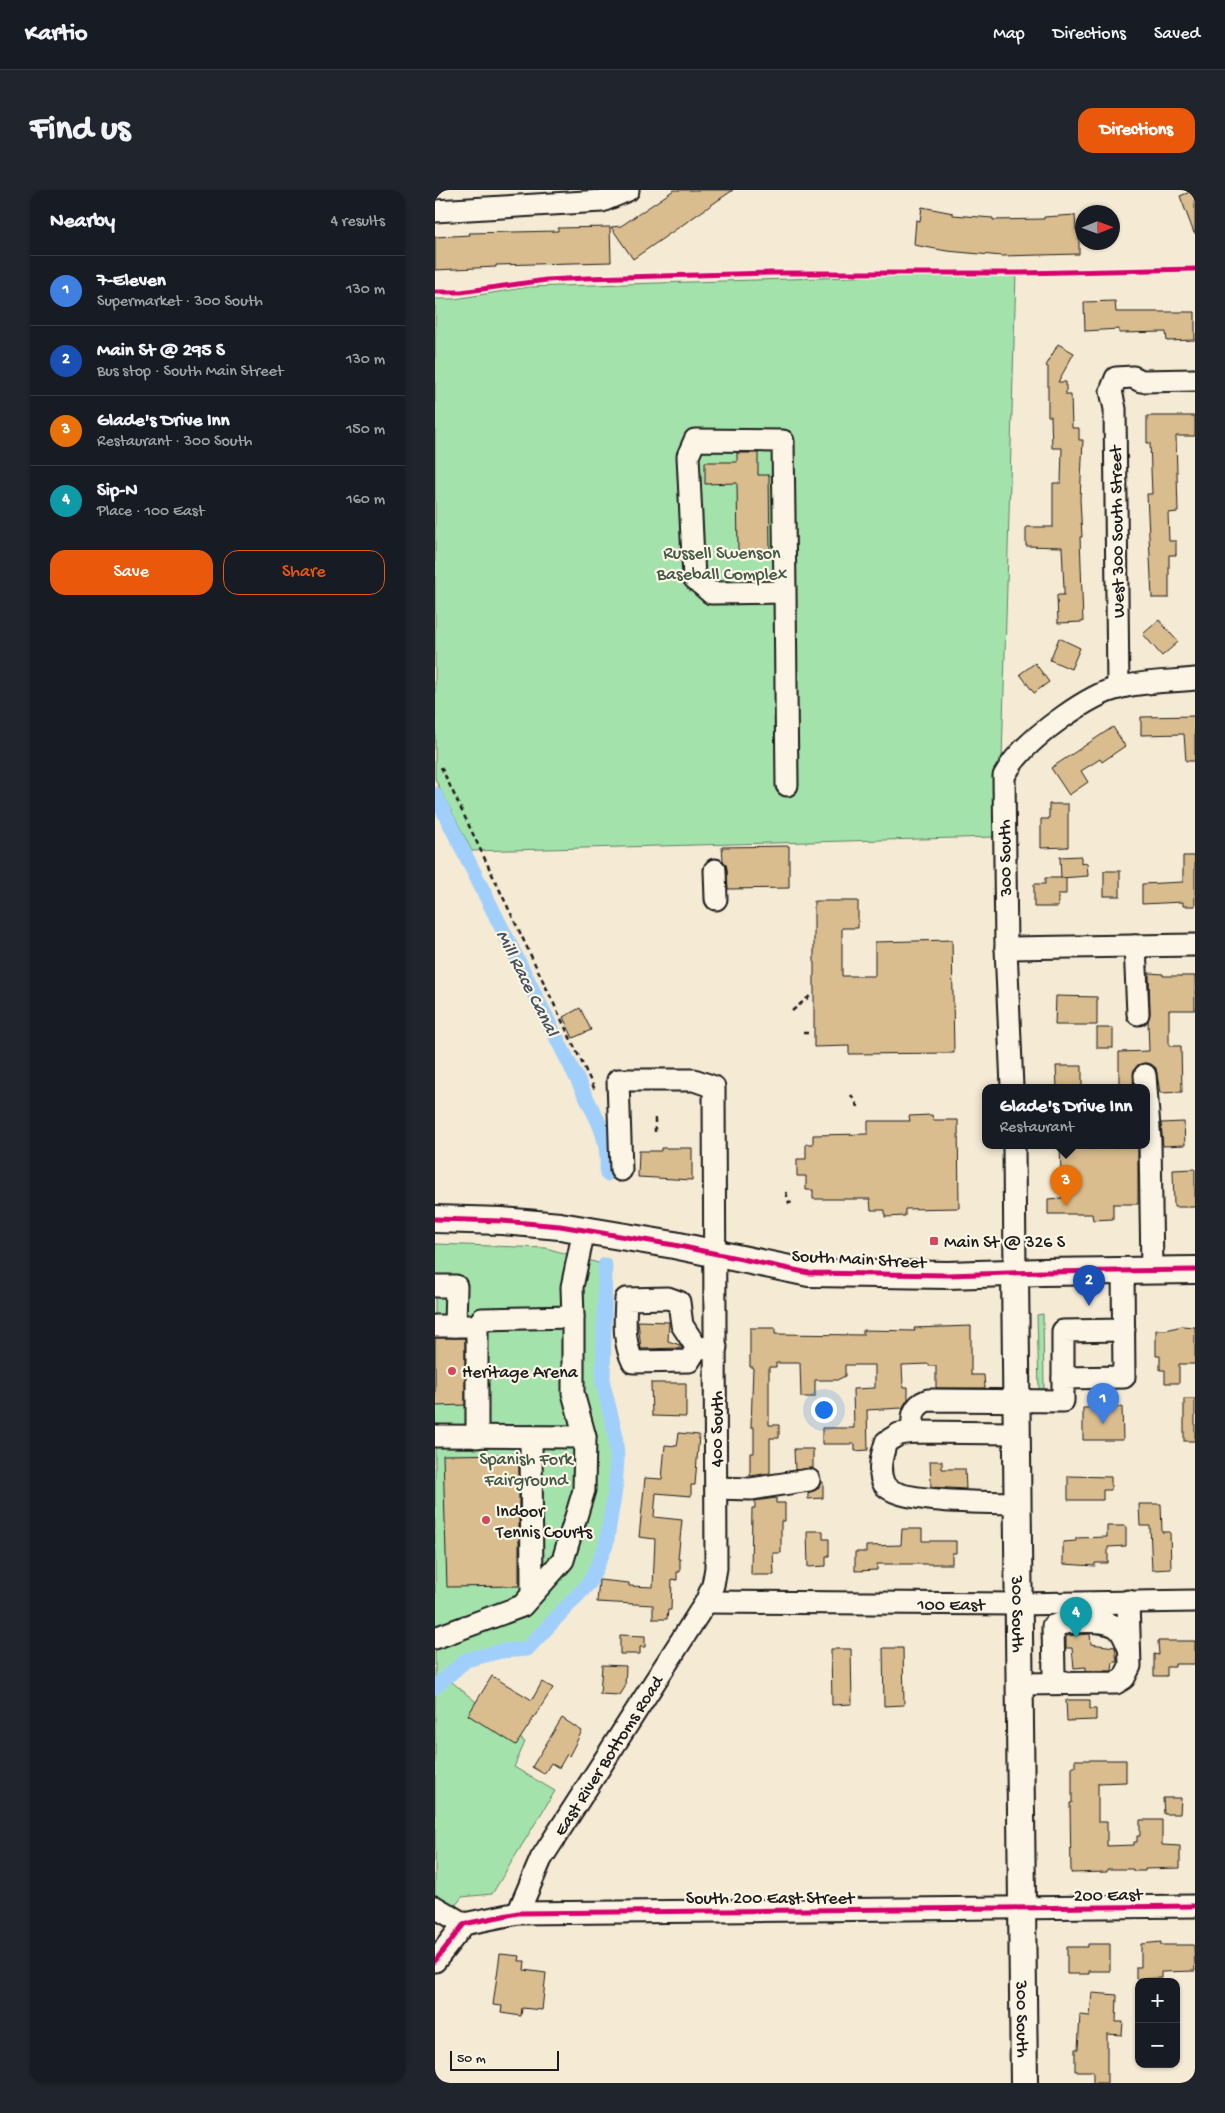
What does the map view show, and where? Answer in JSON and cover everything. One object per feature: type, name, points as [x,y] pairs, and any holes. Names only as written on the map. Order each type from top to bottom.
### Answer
[{"type":"main road","name":"South Main Street","points":[[435,1219],[502,1221],[583,1230],[674,1245],[809,1273],[890,1275],[1195,1270]]},
{"type":"main road","name":"300 South","points":[[1015,1274],[1024,2083]]},
{"type":"street","points":[[435,212],[602,201],[628,190]]},
{"type":"street","name":"West 300 South Street","points":[[1118,688],[1115,409],[1111,391],[1116,378],[1133,377],[1141,381],[1195,380]]},
{"type":"street","points":[[785,592],[711,593],[694,578],[688,456],[695,440],[783,441],[785,592],[787,785]]},
{"type":"street","name":"300 South","points":[[1012,1084],[1006,948],[1004,776],[1016,757],[1038,737],[1090,700],[1118,688],[1148,682],[1195,679]]},
{"type":"street","points":[[715,870],[715,899]]},
{"type":"street","points":[[1006,948],[1195,945]]},
{"type":"street","points":[[1135,946],[1138,1014]]},
{"type":"street","points":[[1145,1075],[1146,1084]]},
{"type":"street","name":"400 South","points":[[621,1170],[618,1080],[694,1080],[715,1087],[714,1254],[707,1348],[716,1488],[716,1568],[713,1585],[706,1602]]},
{"type":"street","points":[[1150,1142],[1152,1270]]},
{"type":"street","name":"300 South","points":[[1014,1149],[1015,1274]]},
{"type":"street","points":[[435,1638],[522,1606],[563,1560],[584,1490],[585,1438],[573,1393],[573,1288],[583,1230]]},
{"type":"street","points":[[1063,1378],[1124,1377],[1123,1271]]},
{"type":"street","points":[[435,1286],[456,1286],[445,1326],[477,1326]]},
{"type":"street","points":[[477,1437],[477,1326],[482,1319],[573,1317]]},
{"type":"street","points":[[913,1432],[914,1412],[920,1403],[928,1400],[1063,1401],[1063,1331],[1124,1330]]},
{"type":"street","points":[[1016,1433],[913,1432],[899,1434],[886,1442],[881,1468],[883,1483],[888,1489],[900,1494],[947,1501],[1017,1503]]},
{"type":"street","points":[[435,1436],[585,1438]]},
{"type":"street","points":[[531,1437],[532,1594]]},
{"type":"street","points":[[716,1488],[751,1489],[809,1480]]},
{"type":"street","points":[[1019,1684],[1115,1682],[1124,1678],[1130,1666],[1128,1601]]},
{"type":"street","name":"100 East","points":[[706,1602],[1018,1604],[1195,1601]]},
{"type":"street","name":"East River Bottoms Road","points":[[518,1913],[541,1859],[706,1602]]},
{"type":"street","points":[[1068,1683],[1057,1680],[1054,1675],[1053,1626],[1063,1623],[1107,1622],[1119,1629],[1128,1646]]},
{"type":"street","name":"200 East","points":[[1022,1909],[1195,1906]]},
{"type":"street","points":[[435,1907],[464,1924],[435,1961]]},
{"type":"street","name":"South 200 East Street","points":[[464,1924],[518,1913],[1022,1909]]},
{"type":"path","points":[[441,768],[595,1090]]},
{"type":"path","points":[[792,1011],[810,996]]},
{"type":"path","points":[[803,1033],[808,1033]]},
{"type":"path","points":[[851,1095],[859,1108]]},
{"type":"path","points":[[655,1118],[655,1135]]},
{"type":"path","points":[[786,1192],[789,1203],[795,1202]]},
{"type":"green space","name":"Russell Swenson Baseball Complex","points":[[1016,272],[1002,758],[996,768],[995,837],[472,851],[435,779],[435,299],[455,299],[529,287]]},
{"type":"green space","name":"Spanish Fork Fairground","points":[[435,1244],[546,1248],[605,1265],[603,1384],[615,1432],[617,1458],[615,1489],[606,1545],[590,1582],[527,1649],[501,1651],[466,1660],[447,1678],[525,1742],[514,1767],[555,1791],[492,1894],[462,1897],[441,1924],[435,1922]]},
{"type":"green space","points":[[1043,1314],[1044,1391],[1039,1389],[1037,1315]]},
{"type":"building","points":[[674,190],[733,190],[633,259],[611,227],[621,226]]},
{"type":"building","points":[[1195,190],[1195,233],[1194,233],[1180,196]]},
{"type":"building","points":[[922,207],[953,213],[953,215],[993,218],[993,220],[1044,219],[1044,217],[1075,215],[1075,250],[1079,250],[1079,254],[1002,256],[947,251],[914,245],[916,220],[920,221]]},
{"type":"building","points":[[610,227],[611,262],[496,265],[496,267],[435,270],[435,237],[470,235],[469,233],[558,231],[558,228]]},
{"type":"building","points":[[1115,301],[1116,312],[1195,312],[1195,340],[1167,341],[1166,332],[1119,333],[1119,329],[1085,331],[1084,302]]},
{"type":"building","points":[[1058,344],[1074,353],[1058,382],[1066,382],[1066,395],[1071,395],[1072,428],[1079,428],[1079,440],[1083,440],[1080,499],[1082,537],[1080,537],[1083,622],[1058,623],[1057,595],[1064,595],[1062,547],[1026,546],[1026,527],[1053,527],[1053,483],[1061,483],[1062,448],[1052,448],[1051,416],[1048,416],[1048,367],[1046,366]]},
{"type":"building","points":[[1147,416],[1195,416],[1195,436],[1176,436],[1178,512],[1168,513],[1169,541],[1176,541],[1176,555],[1169,555],[1169,598],[1152,598],[1147,494],[1152,494],[1150,443],[1147,443]]},
{"type":"building","points":[[737,453],[758,453],[758,475],[769,475],[770,551],[738,551],[737,483],[705,484],[705,462],[737,462]]},
{"type":"building","points":[[1159,620],[1178,642],[1162,656],[1143,634]]},
{"type":"building","points":[[1059,638],[1080,648],[1071,669],[1050,660]]},
{"type":"building","points":[[1035,663],[1049,682],[1034,693],[1020,674]]},
{"type":"building","points":[[1195,716],[1195,761],[1186,761],[1184,734],[1141,735],[1141,717]]},
{"type":"building","points":[[1113,727],[1125,746],[1102,762],[1100,759],[1081,771],[1088,782],[1069,795],[1051,768]]},
{"type":"building","points":[[1049,804],[1068,804],[1068,847],[1041,848],[1041,819],[1049,819]]},
{"type":"building","points":[[789,846],[789,888],[728,889],[727,870],[723,860],[722,847]]},
{"type":"building","points":[[1081,856],[1081,864],[1087,863],[1088,876],[1061,878],[1060,857]]},
{"type":"building","points":[[1183,856],[1195,856],[1195,906],[1183,906],[1183,902],[1142,904],[1142,884],[1183,882]]},
{"type":"building","points":[[1104,871],[1120,871],[1120,896],[1104,896]]},
{"type":"building","points":[[1045,878],[1066,878],[1066,894],[1058,894],[1058,907],[1034,907],[1034,884],[1045,884]]},
{"type":"building","points":[[814,901],[858,901],[858,928],[842,928],[842,976],[875,976],[875,942],[952,940],[954,1053],[849,1054],[849,1046],[814,1047]]},
{"type":"building","points":[[1149,973],[1163,974],[1163,976],[1195,976],[1195,1010],[1169,1010],[1169,1046],[1181,1046],[1182,1092],[1160,1093],[1156,1068],[1151,1064],[1145,1063],[1138,1065],[1134,1070],[1133,1084],[1119,1084],[1119,1052],[1149,1051],[1148,1021],[1150,1013]]},
{"type":"building","points":[[1056,996],[1097,997],[1097,1025],[1055,1025]]},
{"type":"building","points":[[580,1008],[591,1030],[573,1038],[563,1017]]},
{"type":"building","points":[[1097,1028],[1113,1028],[1113,1048],[1097,1048]]},
{"type":"building","points":[[1056,1066],[1082,1066],[1082,1084],[1057,1084]]},
{"type":"building","points":[[932,1115],[933,1120],[958,1120],[959,1208],[905,1209],[905,1216],[885,1217],[885,1210],[871,1210],[870,1199],[813,1199],[813,1190],[806,1190],[806,1176],[797,1176],[797,1159],[806,1159],[806,1144],[813,1144],[813,1135],[868,1134],[868,1121],[910,1121],[909,1116]]},
{"type":"building","points":[[1184,1122],[1185,1145],[1163,1146],[1161,1123]]},
{"type":"building","points":[[661,1148],[692,1148],[692,1180],[638,1177],[639,1151],[661,1151]]},
{"type":"building","points":[[1060,1149],[1138,1149],[1138,1204],[1113,1204],[1113,1219],[1093,1220],[1092,1214],[1048,1214],[1048,1199],[1062,1198]]},
{"type":"building","points":[[1195,1169],[1195,1207],[1174,1207],[1173,1170]]},
{"type":"building","points":[[638,1321],[669,1322],[668,1341],[680,1345],[682,1348],[641,1349]]},
{"type":"building","points":[[971,1326],[971,1375],[984,1375],[985,1388],[936,1388],[936,1366],[929,1366],[929,1364],[902,1365],[903,1387],[908,1387],[908,1399],[902,1408],[867,1410],[868,1450],[855,1451],[855,1444],[822,1444],[822,1428],[854,1428],[853,1389],[875,1388],[875,1365],[845,1365],[845,1376],[837,1380],[815,1380],[815,1397],[801,1397],[800,1363],[776,1363],[776,1367],[769,1367],[769,1425],[779,1425],[779,1438],[770,1438],[770,1473],[750,1476],[750,1453],[754,1453],[754,1427],[751,1427],[753,1367],[750,1367],[750,1328],[775,1328],[775,1334],[863,1335],[863,1330],[915,1331],[914,1328]]},
{"type":"building","points":[[1182,1326],[1195,1327],[1195,1364],[1179,1364],[1179,1383],[1165,1383],[1165,1370],[1160,1370],[1160,1356],[1156,1356],[1156,1330],[1166,1330]]},
{"type":"building","name":"Heritage Arena","points":[[435,1338],[465,1338],[465,1405],[435,1406]]},
{"type":"building","points":[[651,1383],[686,1383],[686,1417],[652,1416]]},
{"type":"building","points":[[1184,1399],[1195,1399],[1195,1441],[1184,1441]]},
{"type":"building","points":[[1122,1407],[1123,1440],[1083,1440],[1083,1408]]},
{"type":"building","points":[[679,1433],[699,1435],[695,1485],[691,1485],[691,1496],[656,1493],[654,1517],[682,1520],[678,1559],[680,1559],[680,1572],[677,1572],[677,1580],[672,1579],[671,1610],[668,1610],[667,1619],[653,1619],[653,1605],[597,1602],[599,1580],[629,1583],[629,1586],[653,1587],[655,1539],[639,1537],[645,1478],[662,1479],[665,1445],[677,1446]]},
{"type":"building","points":[[794,1449],[813,1449],[813,1468],[795,1470]]},
{"type":"building","name":"Indoor Tennis Courts","points":[[519,1454],[519,1586],[447,1587],[443,1455]]},
{"type":"building","points":[[930,1461],[942,1461],[942,1469],[965,1469],[966,1489],[931,1487]]},
{"type":"building","points":[[1068,1476],[1111,1477],[1111,1490],[1103,1490],[1103,1500],[1068,1500]]},
{"type":"building","points":[[821,1482],[823,1482],[823,1498],[808,1499],[808,1493],[817,1489]]},
{"type":"building","points":[[776,1498],[776,1503],[785,1503],[785,1521],[781,1521],[781,1553],[773,1553],[774,1575],[751,1575],[752,1508],[755,1508],[755,1501]]},
{"type":"building","points":[[1139,1504],[1161,1504],[1162,1532],[1170,1532],[1171,1569],[1152,1570],[1150,1526],[1140,1526]]},
{"type":"building","points":[[1107,1526],[1126,1526],[1126,1546],[1108,1547],[1108,1563],[1095,1563],[1095,1566],[1063,1564],[1063,1542],[1076,1541],[1076,1538],[1107,1537]]},
{"type":"building","points":[[902,1529],[922,1529],[922,1541],[956,1541],[956,1553],[952,1553],[952,1564],[877,1564],[877,1570],[855,1571],[855,1552],[866,1552],[866,1546],[901,1545]]},
{"type":"building","points":[[807,1531],[823,1531],[823,1539],[829,1539],[829,1556],[826,1556],[826,1566],[808,1567]]},
{"type":"building","points":[[1090,1634],[1091,1644],[1115,1647],[1117,1662],[1113,1662],[1112,1671],[1086,1671],[1086,1667],[1074,1668],[1072,1648],[1066,1648],[1066,1636]]},
{"type":"building","points":[[620,1635],[645,1636],[645,1647],[640,1647],[640,1654],[620,1654]]},
{"type":"building","points":[[1158,1641],[1195,1641],[1195,1664],[1175,1664],[1175,1667],[1167,1667],[1167,1676],[1154,1676],[1154,1654],[1159,1655]]},
{"type":"building","points":[[883,1648],[903,1648],[904,1705],[884,1706]]},
{"type":"building","points":[[831,1649],[851,1649],[852,1704],[832,1705]]},
{"type":"building","points":[[602,1665],[626,1666],[625,1687],[620,1695],[600,1694]]},
{"type":"building","points":[[492,1676],[532,1700],[542,1682],[553,1688],[516,1745],[468,1715]]},
{"type":"building","points":[[1066,1700],[1090,1700],[1090,1709],[1096,1709],[1096,1720],[1067,1721]]},
{"type":"building","points":[[562,1718],[582,1731],[569,1756],[567,1754],[559,1768],[551,1763],[544,1774],[532,1767]]},
{"type":"building","points":[[1075,1760],[1126,1760],[1126,1782],[1098,1783],[1098,1822],[1107,1822],[1107,1846],[1134,1845],[1134,1842],[1137,1842],[1137,1836],[1140,1836],[1140,1820],[1162,1820],[1162,1845],[1180,1846],[1180,1868],[1145,1869],[1145,1871],[1107,1869],[1107,1872],[1071,1873],[1070,1803],[1072,1803],[1072,1767],[1075,1767]]},
{"type":"building","points":[[1163,1798],[1181,1798],[1180,1814],[1164,1814]]},
{"type":"building","points":[[1161,1942],[1161,1945],[1194,1945],[1195,1971],[1161,1972],[1161,1978],[1136,1978],[1136,1967],[1141,1967],[1141,1944]]},
{"type":"building","points":[[1088,1944],[1110,1944],[1110,1971],[1089,1971],[1089,1974],[1067,1974],[1067,1947],[1088,1947]]},
{"type":"building","points":[[500,1954],[520,1956],[519,1961],[525,1961],[524,1970],[546,1973],[542,2010],[522,2008],[521,2016],[501,2013],[502,2006],[493,2005]]},
{"type":"building","points":[[1092,1993],[1117,1995],[1116,2022],[1123,2022],[1122,2035],[1107,2034],[1107,2083],[1093,2083],[1093,2071],[1075,2071],[1075,2049],[1078,2049],[1080,2015],[1090,2016]]},
{"type":"waterway","name":"Mill Race Canal","points":[[435,794],[598,1121],[606,1147],[607,1174]]},
{"type":"waterway","name":"Mill Race Canal","points":[[435,1687],[466,1660],[501,1651],[527,1649],[590,1582],[606,1545],[615,1489],[617,1458],[615,1432],[603,1384],[605,1265]]},
{"type":"cycle path","points":[[435,292],[461,292],[546,280],[587,278],[771,273],[1022,273],[1195,269]]},
{"type":"cycle path","points":[[435,1219],[502,1221],[560,1226],[674,1245],[809,1273],[948,1275],[1195,1270]]},
{"type":"cycle path","points":[[435,1961],[464,1924],[518,1913],[1195,1906]]},
{"type":"place","name":"Glade's Drive Inn","points":[[1066,1206]]},
{"type":"place","name":"Main St @ 326 S","points":[[934,1241]]},
{"type":"place","name":"Main St @ 295 S","points":[[1089,1306]]},
{"type":"place","name":"Heritage Arena","points":[[452,1371]]},
{"type":"place","name":"7-Eleven","points":[[1103,1424]]},
{"type":"place","name":"Indoor Tennis Courts","points":[[486,1520]]},
{"type":"place","name":"Sip-N","points":[[1076,1638]]}]
